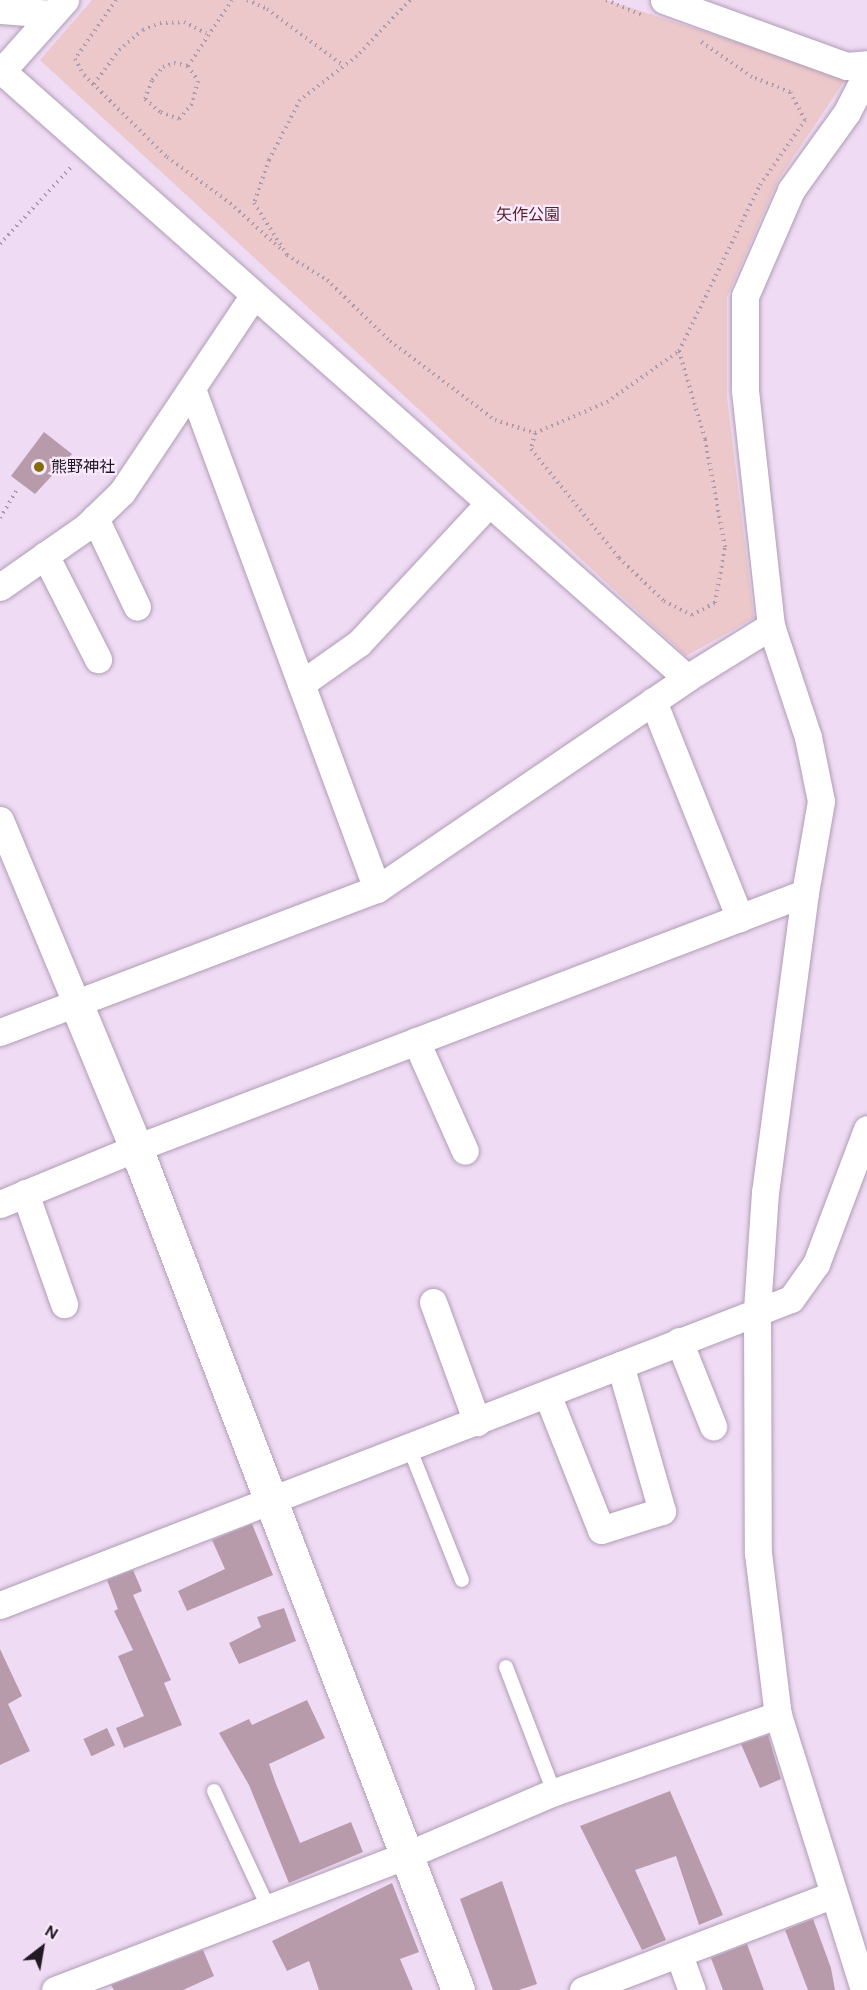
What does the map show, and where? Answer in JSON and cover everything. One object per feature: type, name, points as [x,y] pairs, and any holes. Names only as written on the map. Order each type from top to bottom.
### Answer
[{"type":"street","points":[[0,10],[59,7]]},
{"type":"street","points":[[59,7],[1,72],[687,678]]},
{"type":"street","points":[[659,10],[846,66],[867,64]]},
{"type":"street","points":[[864,1990],[832,1895],[778,1715],[758,1553],[756,1310],[765,1192],[805,893],[820,801],[808,737],[771,626],[745,389],[745,296],[791,190],[847,112],[867,73]]},
{"type":"street","points":[[0,587],[95,518],[122,492],[254,295]]},
{"type":"street","points":[[192,389],[376,889]]},
{"type":"street","points":[[300,684],[359,643],[489,503]]},
{"type":"street","points":[[95,518],[137,607]]},
{"type":"street","points":[[45,555],[98,658]]},
{"type":"street","points":[[0,1032],[376,889],[687,678],[771,626]]},
{"type":"street","points":[[653,701],[740,918]]},
{"type":"street","points":[[0,820],[136,1148],[269,1502],[458,1990]]},
{"type":"street","points":[[0,1204],[136,1148],[805,893]]},
{"type":"street","points":[[417,1041],[465,1151]]},
{"type":"street","points":[[0,1605],[477,1422],[756,1310],[791,1299],[816,1264],[867,1129]]},
{"type":"street","points":[[25,1193],[64,1304]]},
{"type":"street","points":[[433,1302],[477,1422]]},
{"type":"street","points":[[679,1341],[713,1426]]},
{"type":"street","points":[[547,1394],[601,1530],[662,1511],[620,1365]]},
{"type":"street","points":[[55,1990],[407,1855],[554,1792],[778,1715]]},
{"type":"street","points":[[583,1990],[832,1895]]},
{"type":"street","points":[[679,1955],[692,1990]]},
{"type":"lane","points":[[409,1447],[462,1580]]},
{"type":"lane","points":[[506,1667],[554,1792]]},
{"type":"lane","points":[[214,1791],[268,1907]]},
{"type":"path","points":[[116,0],[75,59],[94,84],[167,157],[230,203],[287,255],[327,280],[390,341],[495,420],[535,432],[607,402],[679,351],[760,184],[805,120],[790,92],[752,77],[698,39]]},
{"type":"path","points":[[188,66],[232,0]]},
{"type":"path","points":[[247,0],[267,9],[344,66]]},
{"type":"path","points":[[287,255],[254,203],[269,160],[300,100],[344,66],[410,0]]},
{"type":"path","points":[[606,0],[659,10]]},
{"type":"path","points":[[94,84],[119,50],[143,30],[160,23],[184,22],[206,33]]},
{"type":"path","points":[[174,63],[188,66],[198,81],[190,107],[179,119],[160,112],[145,99],[152,80],[163,67],[174,63]]},
{"type":"path","points":[[0,244],[89,148]]},
{"type":"path","points":[[535,432],[531,449],[619,558],[664,601],[692,615],[715,603],[725,547],[705,439],[679,351]]},
{"type":"path","points":[[0,518],[18,488]]},
{"type":"green space","name":"矢作公園","points":[[92,0],[606,0],[847,77],[778,180],[727,297],[727,398],[754,618],[686,656],[40,60]]},
{"type":"building","points":[[44,432],[72,454],[35,494],[11,476]]},
{"type":"building","points":[[252,1524],[273,1575],[187,1611],[178,1591],[225,1569],[212,1540]]},
{"type":"building","points":[[133,1570],[142,1591],[133,1595],[171,1680],[164,1683],[182,1725],[124,1748],[116,1728],[144,1716],[118,1656],[133,1650],[114,1611],[118,1609],[107,1580]]},
{"type":"building","points":[[284,1608],[296,1641],[239,1664],[229,1643],[261,1627],[257,1617]]},
{"type":"building","points":[[0,1649],[22,1696],[8,1704],[30,1751],[0,1765]]},
{"type":"building","points":[[307,1700],[325,1738],[269,1764],[276,1784],[300,1843],[351,1822],[363,1852],[289,1883],[249,1785],[219,1733],[249,1719],[252,1725]]},
{"type":"building","points":[[107,1728],[115,1745],[91,1756],[83,1739]]},
{"type":"building","points":[[768,1735],[781,1779],[760,1788],[741,1744]]},
{"type":"building","points":[[670,1791],[723,1915],[699,1925],[676,1856],[635,1870],[666,1940],[642,1950],[580,1826]]},
{"type":"building","points":[[502,1881],[537,1984],[519,1990],[493,1990],[460,1899]]},
{"type":"building","points":[[392,1883],[419,1952],[400,1959],[413,1990],[319,1990],[309,1961],[287,1971],[272,1941]]},
{"type":"building","points":[[813,1919],[831,1968],[835,1990],[808,1990],[785,1930]]},
{"type":"building","points":[[747,1944],[764,1990],[723,1990],[711,1958]]},
{"type":"building","points":[[203,1950],[214,1976],[183,1990],[114,1990],[111,1985]]},
{"type":"place","name":"熊野神社","points":[[39,467]]}]
